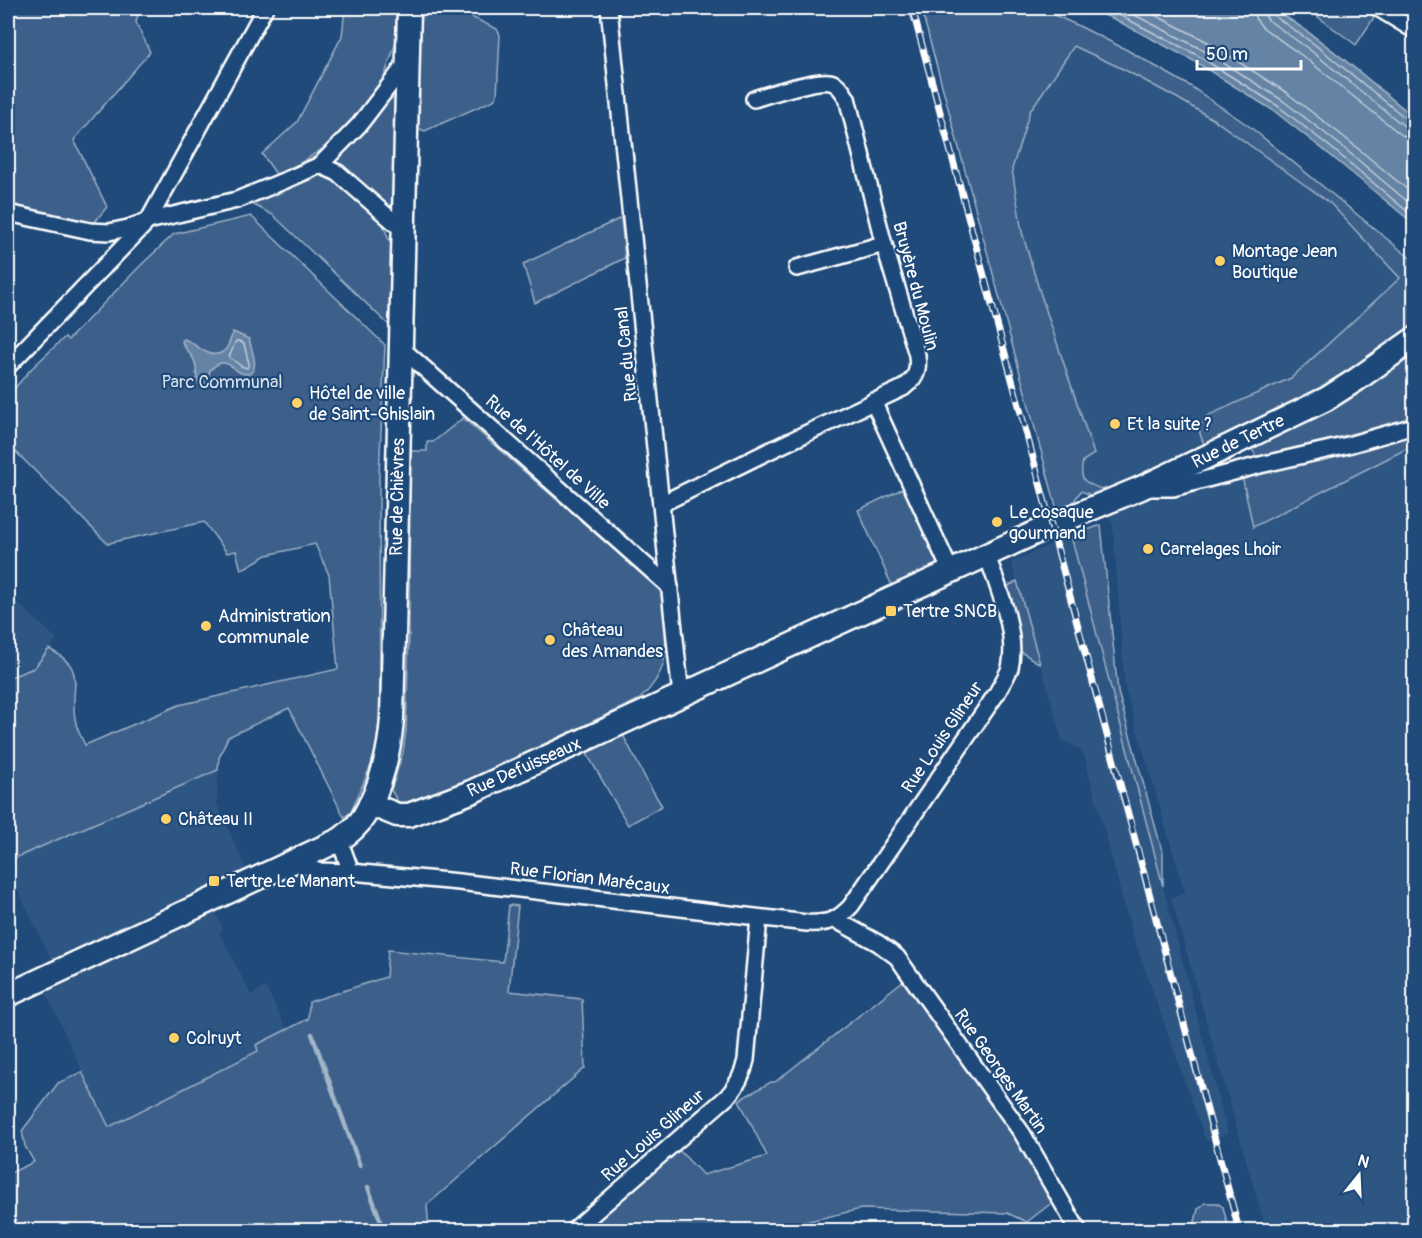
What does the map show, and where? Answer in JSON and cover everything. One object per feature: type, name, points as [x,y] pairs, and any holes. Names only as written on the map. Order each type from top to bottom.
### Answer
[{"type":"street","points":[[8,366],[148,221],[265,8]]},
{"type":"street","name":"Rue de Chièvres","points":[[370,804],[384,767],[391,730],[409,8]]},
{"type":"street","name":"Rue du Canal","points":[[609,8],[681,696]]},
{"type":"street","points":[[1378,8],[1414,30]]},
{"type":"street","points":[[8,213],[90,231],[109,232],[237,200],[320,165],[359,125],[408,62]]},
{"type":"street","name":"Bruyère du Moulin","points":[[661,504],[903,388],[914,380],[916,375],[918,362],[884,244],[847,98],[840,87],[830,82],[818,82],[754,99]]},
{"type":"street","points":[[320,165],[338,173],[404,230]]},
{"type":"street","points":[[797,268],[884,244]]},
{"type":"street","name":"Rue de Tertre","points":[[1052,525],[1140,488],[1326,399],[1366,374],[1414,339]]},
{"type":"street","name":"Rue de l'Hôtel de Ville","points":[[400,346],[670,587]]},
{"type":"street","points":[[873,401],[951,572]]},
{"type":"street","points":[[1140,488],[1173,489],[1414,426]]},
{"type":"street","points":[[1232,473],[1220,467],[1220,459],[1227,447],[1245,464],[1260,465]]},
{"type":"street","name":"Rue Defuisseaux","points":[[340,839],[471,792],[1052,525]]},
{"type":"street","name":"Rue Louis Glineur","points":[[836,920],[851,906],[997,693],[1010,669],[1011,644],[1006,613],[987,555]]},
{"type":"street","points":[[8,995],[340,839],[360,822],[370,804],[398,815],[409,815]]},
{"type":"street","points":[[340,839],[351,872]]},
{"type":"street","name":"Rue Florian Marécaux","points":[[293,861],[317,871],[459,882],[807,923],[836,920]]},
{"type":"street","name":"Rue Louis Glineur","points":[[574,1230],[727,1097],[738,1082],[746,1060],[759,918]]},
{"type":"street","name":"Rue Georges Martin","points":[[836,920],[878,943],[897,957],[1022,1133],[1078,1230]]},
{"type":"shaded area","points":[[1074,46],[1125,70],[1216,121],[1330,203],[1401,279],[1291,378],[1207,416],[1199,433],[1204,444],[1105,491],[1084,481],[1081,473],[1083,461],[1022,232],[1012,169],[1030,111]]},
{"type":"shaded area","points":[[1414,444],[1414,1230],[1293,1230],[1290,1219],[1265,1226],[1171,898],[1185,893],[1125,688],[1113,527],[1108,513],[1242,476],[1253,527]]},
{"type":"shaded area","points":[[1071,536],[1228,1134],[1206,1141],[1132,933],[1083,752],[1062,739],[1011,562]]},
{"type":"shaded area","points":[[8,594],[57,639],[34,668],[8,678]]},
{"type":"shaded area","points":[[218,770],[217,803],[247,871],[52,961],[12,878],[8,861]]},
{"type":"shaded area","points":[[213,906],[223,930],[219,932],[251,995],[266,987],[287,1030],[256,1045],[259,1051],[108,1127],[42,984]]},
{"type":"green space","points":[[8,8],[140,8],[136,22],[150,52],[74,140],[107,207],[92,225],[8,206]]},
{"type":"green space","points":[[345,8],[397,8],[396,42],[383,81],[340,138],[278,177],[262,154],[297,122],[342,36]]},
{"type":"green space","points":[[420,8],[467,8],[467,15],[497,29],[500,35],[497,96],[494,100],[425,131],[417,128]]},
{"type":"green space","points":[[921,8],[1041,9],[1127,50],[1190,86],[1249,126],[1414,261],[1414,417],[1265,457],[1256,456],[1241,429],[1204,444],[1200,430],[1207,416],[1291,378],[1400,278],[1330,203],[1216,121],[1125,70],[1074,46],[1030,111],[1012,169],[1022,232],[1094,454],[1083,461],[1083,478],[1089,484],[1105,491],[1093,496],[1081,491],[1072,504],[1057,510]]},
{"type":"green space","points":[[1306,8],[1368,8],[1377,13],[1356,45]]},
{"type":"green space","points":[[396,98],[394,204],[388,206],[335,162],[374,121],[388,99]]},
{"type":"green space","points":[[321,174],[336,180],[382,222],[393,250],[391,327],[273,215],[248,202],[312,175]]},
{"type":"green space","name":"Parc Communal","points":[[251,216],[385,345],[379,476],[380,712],[376,749],[371,765],[351,812],[344,817],[289,708],[228,737],[219,758],[218,770],[8,861],[8,678],[34,668],[49,649],[70,664],[74,672],[74,711],[77,728],[85,745],[179,705],[338,669],[329,575],[315,544],[267,555],[241,570],[236,551],[227,553],[204,522],[108,544],[8,444],[8,396],[31,369],[65,337],[68,340],[174,234]]},
{"type":"green space","points":[[621,218],[625,258],[535,303],[523,264]]},
{"type":"green space","points":[[463,418],[659,589],[664,605],[665,654],[656,681],[640,699],[460,784],[407,804],[398,802],[391,790],[403,752],[406,730],[410,451],[427,451],[427,442],[433,442]]},
{"type":"green space","points":[[1414,432],[1414,445],[1253,527],[1242,476]]},
{"type":"green space","points":[[908,486],[944,565],[893,588],[858,510]]},
{"type":"green space","points":[[1101,525],[1118,692],[1163,854],[1163,886],[1071,536]]},
{"type":"green space","points":[[1017,581],[1040,664],[1018,650],[1005,588]]},
{"type":"green space","points":[[623,735],[662,806],[628,825],[586,752]]},
{"type":"green space","points":[[509,905],[518,906],[509,991],[582,999],[585,1068],[427,1205],[429,1230],[8,1230],[8,1174],[34,1162],[25,1146],[22,1131],[58,1083],[82,1072],[109,1127],[258,1051],[256,1045],[308,1019],[309,1002],[386,977],[388,950],[503,962]]},
{"type":"green space","points":[[904,980],[1015,1132],[1054,1201],[1027,1222],[1007,1213],[861,1209],[787,1226],[787,1230],[580,1230],[676,1147],[703,1175],[767,1156],[739,1100],[775,1082]]},
{"type":"green space","points":[[1205,1203],[1217,1203],[1223,1207],[1229,1230],[1193,1230],[1198,1209]]},
{"type":"water","points":[[1086,8],[1272,8],[1291,20],[1345,60],[1414,117],[1414,224],[1274,111],[1194,61],[1114,19]]},
{"type":"water","points":[[233,332],[249,339],[255,364],[254,369],[246,374],[222,363],[210,370],[207,384],[201,386],[194,360],[182,341],[184,339],[189,341],[204,351],[214,354],[225,350]]},
{"type":"waterway","points":[[312,1034],[360,1166]]},
{"type":"waterway","points":[[368,1187],[384,1230]]},
{"type":"railway","points":[[912,8],[1239,1230]]},
{"type":"place","name":"Montage Jean Boutique","points":[[1220,261]]},
{"type":"place","name":"Hôtel de ville de Saint-Ghislain","points":[[297,403]]},
{"type":"place","name":"Et la suite ?","points":[[1115,424]]},
{"type":"place","name":"Le cosaque gourmand","points":[[997,522]]},
{"type":"place","name":"Carrelages Lhoir","points":[[1148,549]]},
{"type":"place","name":"Tertre SNCB","points":[[891,611]]},
{"type":"place","name":"Administration communale","points":[[206,626]]},
{"type":"place","name":"Château des Amandes","points":[[550,640]]},
{"type":"place","name":"Château II","points":[[166,819]]},
{"type":"place","name":"Tertre Le Manant","points":[[214,881]]},
{"type":"place","name":"Colruyt","points":[[174,1038]]}]
